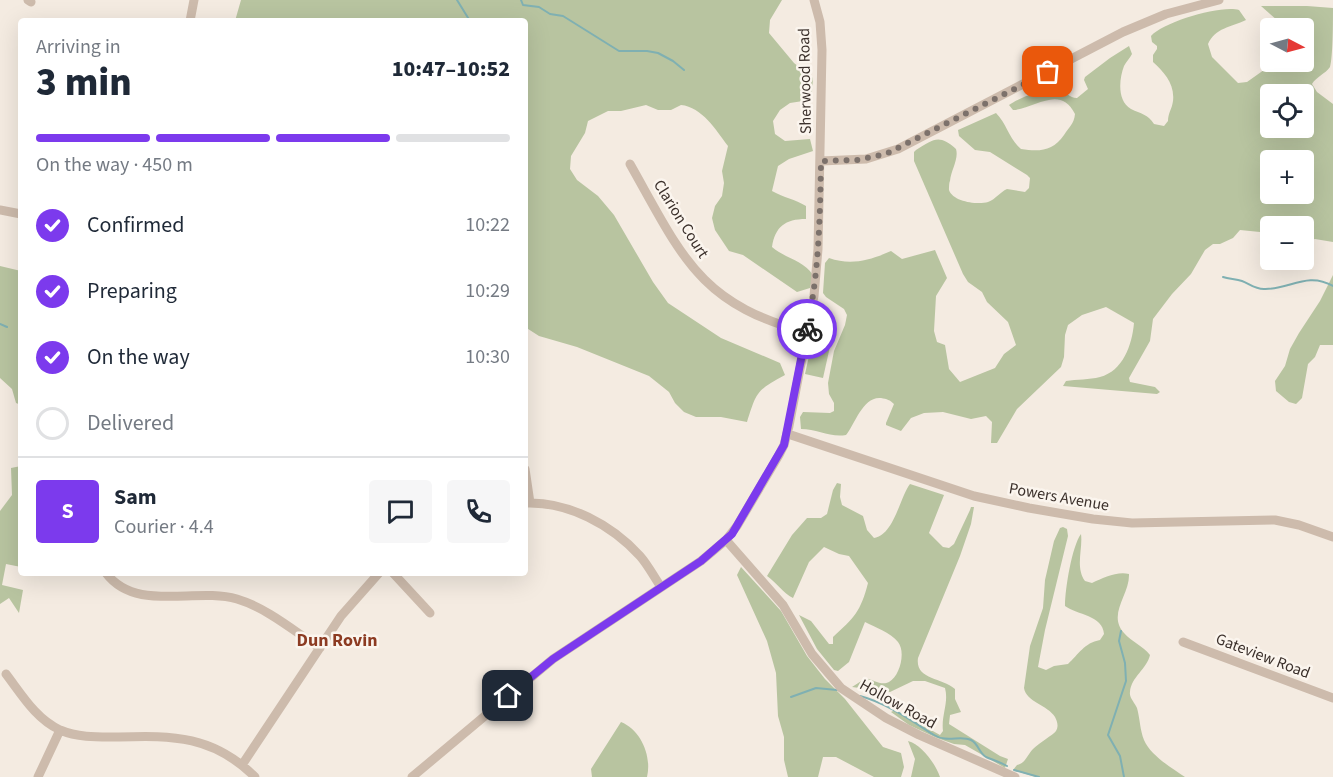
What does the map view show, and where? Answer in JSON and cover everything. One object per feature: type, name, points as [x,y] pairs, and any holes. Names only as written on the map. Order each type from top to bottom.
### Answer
[{"type":"street","points":[[191,18],[194,0]]},
{"type":"street","name":"Sherwood Road","points":[[412,777],[541,668],[701,561],[726,540],[737,526],[784,445],[814,296],[818,260],[822,50],[820,22],[814,0]]},
{"type":"street","points":[[821,161],[866,159],[898,149],[1123,32],[1166,14],[1219,0]]},
{"type":"street","name":"Clarion Court","points":[[630,164],[683,255],[699,276],[723,296],[747,311],[784,326],[807,332]]},
{"type":"street","points":[[0,210],[18,213]]},
{"type":"street","name":"Powers Avenue","points":[[788,434],[974,496],[1029,508],[1132,523],[1275,520],[1299,525],[1333,537]]},
{"type":"street","points":[[528,503],[566,509],[615,533],[642,558],[661,587]]},
{"type":"street","name":"Hollow Road","points":[[726,540],[783,605],[812,654],[841,688],[902,726],[1015,777]]},
{"type":"street","points":[[109,576],[120,587],[140,595],[209,595],[236,599],[263,611],[320,648]]},
{"type":"street","points":[[242,765],[354,600],[376,576]]},
{"type":"street","points":[[396,576],[430,613]]},
{"type":"street","name":"Gateview Road","points":[[1183,642],[1333,698]]},
{"type":"street","points":[[6,674],[35,711],[60,730],[95,737],[177,737],[210,746],[242,765],[255,777]]},
{"type":"street","points":[[38,777],[60,730]]},
{"type":"green space","points":[[241,0],[782,0],[770,20],[769,33],[794,63],[813,78],[812,91],[803,101],[790,103],[780,110],[773,121],[775,134],[785,141],[810,139],[813,151],[789,159],[778,166],[772,191],[806,206],[806,219],[792,221],[782,226],[773,240],[772,247],[809,270],[813,275],[810,288],[797,292],[743,255],[729,251],[715,230],[712,218],[715,206],[722,196],[724,183],[722,171],[728,146],[708,120],[696,110],[681,105],[671,110],[658,110],[646,105],[621,111],[608,111],[588,121],[585,133],[571,156],[570,169],[577,180],[598,196],[614,215],[653,282],[668,303],[721,338],[780,363],[785,375],[759,393],[747,422],[721,417],[696,417],[684,412],[669,392],[649,376],[577,347],[539,336],[528,329],[528,18],[236,18]]},
{"type":"green space","points":[[1261,6],[1333,8],[1330,67],[1326,72],[1312,84],[1260,84],[1260,138],[1314,138],[1314,87],[1333,104],[1333,242],[1314,239],[1314,216],[1260,216],[1260,232],[1240,230],[1233,238],[1220,244],[1213,244],[1205,250],[1191,274],[1153,319],[1150,341],[1129,378],[1130,382],[1155,387],[1160,392],[1157,394],[1063,386],[1066,381],[1096,378],[1108,374],[1125,356],[1134,323],[1106,307],[1082,315],[1068,325],[1061,367],[1017,409],[997,443],[991,443],[992,422],[986,416],[971,419],[943,412],[924,413],[911,418],[901,431],[886,425],[894,404],[881,398],[869,401],[864,406],[846,435],[801,429],[800,417],[803,412],[830,413],[834,411],[828,383],[834,351],[847,315],[844,309],[823,293],[825,263],[829,258],[853,262],[891,251],[902,259],[935,250],[947,278],[936,296],[934,331],[937,342],[945,345],[949,369],[960,382],[995,368],[1004,354],[1016,345],[1008,322],[987,302],[982,292],[968,282],[963,274],[914,161],[916,150],[936,140],[945,141],[956,149],[949,190],[960,200],[984,203],[991,201],[1007,189],[1025,192],[1029,188],[1030,178],[1027,175],[990,152],[975,150],[959,136],[958,130],[996,113],[1021,149],[1040,150],[1051,147],[1060,140],[1074,120],[1075,114],[1069,105],[1055,99],[1021,109],[1013,110],[1009,105],[1041,91],[1055,89],[1077,98],[1088,89],[1085,77],[1129,46],[1132,54],[1124,66],[1120,83],[1123,101],[1131,109],[1147,116],[1154,124],[1164,126],[1168,121],[1173,95],[1168,79],[1153,62],[1157,46],[1152,42],[1151,36],[1168,25],[1206,12],[1239,10],[1246,20],[1219,31],[1208,44],[1212,57],[1238,83],[1247,82],[1261,72],[1314,72],[1314,18],[1275,18]]},
{"type":"green space","points":[[0,266],[18,270],[18,404],[12,389],[0,378]]},
{"type":"green space","points":[[1333,275],[1333,345],[1320,345],[1315,357],[1308,364],[1302,398],[1296,404],[1289,402],[1276,391],[1275,381],[1285,366],[1290,349],[1320,301]]},
{"type":"green space","points":[[813,338],[831,342],[823,378],[805,374]]},
{"type":"green space","points":[[18,467],[18,566],[6,564],[2,585],[23,590],[19,613],[9,598],[0,604],[0,511],[12,495],[11,468]]},
{"type":"green space","points":[[837,483],[841,484],[842,505],[863,516],[867,530],[874,538],[887,530],[892,523],[910,484],[944,495],[929,533],[943,547],[949,548],[954,544],[971,507],[974,507],[960,556],[918,658],[918,665],[925,674],[955,689],[955,699],[961,712],[950,715],[949,724],[1008,759],[1005,768],[965,745],[937,738],[909,725],[891,712],[895,710],[940,735],[943,731],[945,688],[925,681],[913,681],[890,692],[852,687],[866,678],[886,683],[896,675],[901,664],[902,652],[898,642],[887,633],[865,622],[849,662],[838,671],[834,670],[817,649],[799,615],[811,621],[829,644],[833,644],[833,637],[851,619],[863,601],[868,583],[849,556],[824,547],[809,562],[793,598],[767,576],[792,535],[807,518],[821,518],[827,514]]},
{"type":"green space","points":[[1060,528],[1067,529],[1068,536],[1038,667],[1046,670],[1068,664],[1086,646],[1100,640],[1104,634],[1103,628],[1094,619],[1065,606],[1070,568],[1081,534],[1080,570],[1085,581],[1092,583],[1115,574],[1129,574],[1118,612],[1119,626],[1127,636],[1150,655],[1146,665],[1133,682],[1130,696],[1137,708],[1147,746],[1162,761],[1185,777],[1036,777],[1013,770],[1033,749],[1054,733],[1057,727],[1052,713],[1029,697],[1024,688],[1030,646],[1043,608],[1045,580],[1054,541]]},
{"type":"green space","points":[[741,567],[781,611],[807,656],[883,747],[901,753],[904,767],[901,777],[874,777],[836,757],[823,757],[818,777],[788,777],[784,760],[784,737],[778,716],[776,673],[767,641],[737,575]]},
{"type":"green space","points":[[621,722],[634,731],[643,745],[648,761],[647,777],[592,777],[591,769]]},
{"type":"green space","points":[[908,741],[918,746],[927,755],[940,777],[911,777],[915,759]]},
{"type":"waterway","points":[[457,0],[468,18]]},
{"type":"waterway","points":[[521,0],[523,5],[539,7],[550,14],[563,16],[619,51],[658,53],[684,70]]},
{"type":"waterway","points":[[1223,277],[1242,281],[1261,289],[1273,289],[1315,280],[1333,286]]},
{"type":"waterway","points":[[0,324],[7,327]]},
{"type":"waterway","points":[[1121,631],[1119,641],[1125,663],[1126,681],[1108,735],[1120,756],[1124,777]]},
{"type":"waterway","points":[[791,697],[816,688],[837,690]]},
{"type":"waterway","points":[[860,696],[889,708],[939,737],[971,740],[986,757],[1007,766]]},
{"type":"waterway","points":[[1014,770],[1039,777]]},
{"type":"way so far","points":[[807,329],[818,260],[821,161],[857,160],[886,154],[1048,72]]},
{"type":"district","name":"Dun Rovin","points":[[337,640]]},
{"type":"route","points":[[508,696],[553,659],[701,561],[732,534],[784,445],[807,329]]}]
